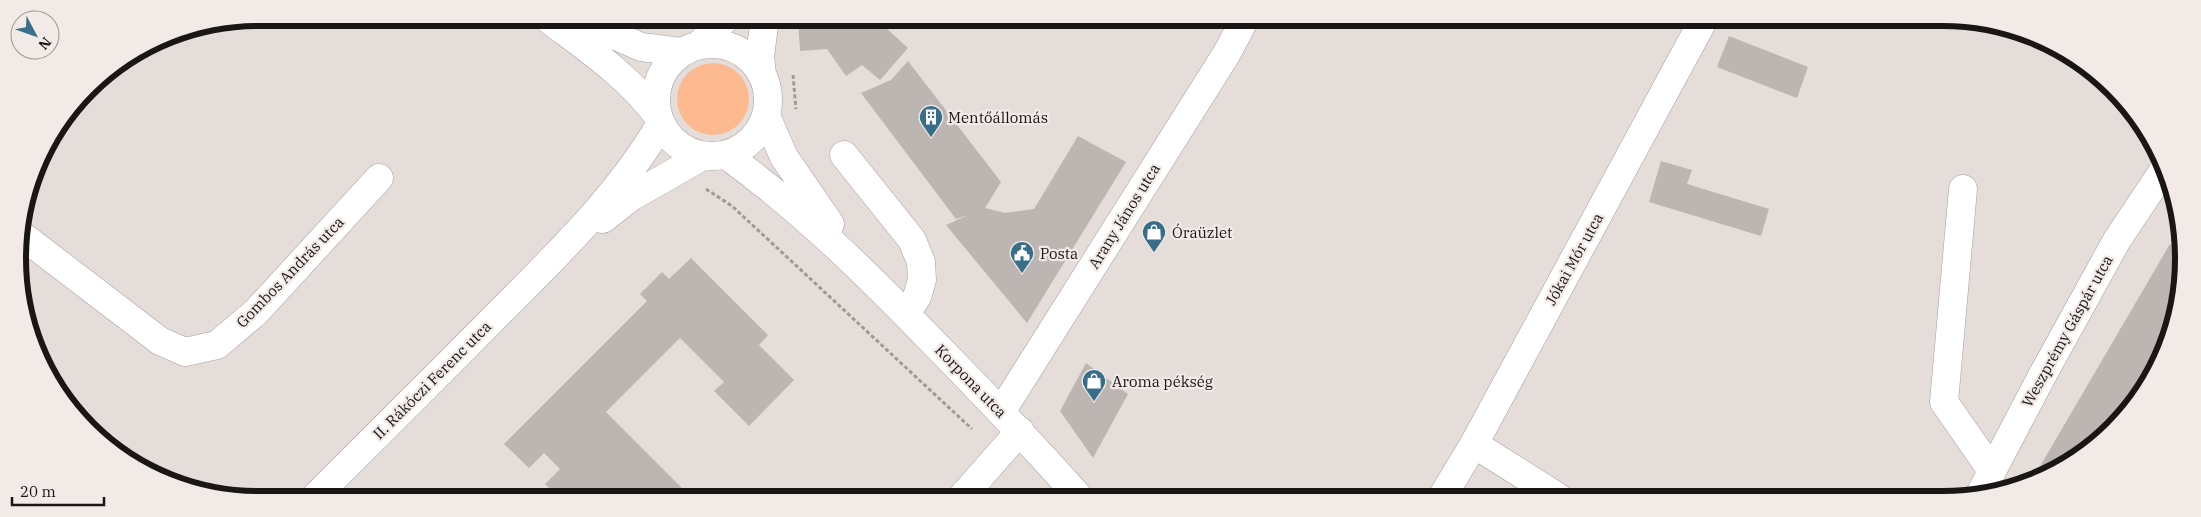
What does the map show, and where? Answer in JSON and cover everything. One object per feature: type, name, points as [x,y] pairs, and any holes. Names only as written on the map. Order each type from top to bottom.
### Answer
[{"type":"street","points":[[558,26],[620,73],[640,92],[671,139],[685,150],[714,155],[743,147],[758,134],[766,116],[768,94],[762,74],[760,56],[764,26]]},
{"type":"street","points":[[593,26],[641,47],[690,49],[713,44],[728,46],[742,52],[753,61],[762,74]]},
{"type":"street","points":[[659,120],[656,101],[657,87],[662,73],[717,26]]},
{"type":"street","name":"Arany János utca","points":[[1001,412],[1227,53],[1241,26]]},
{"type":"street","name":"Jókai Mór utca","points":[[1446,491],[1474,444],[1700,26]]},
{"type":"street","name":"Korpona utca","points":[[766,116],[787,163],[859,267]]},
{"type":"street","name":"II. Rákóczi Ferenc utca","points":[[321,491],[549,263],[604,200],[650,141],[659,120]]},
{"type":"street","name":"II. Rákóczi Ferenc utca","points":[[549,263],[631,197],[714,155]]},
{"type":"street","name":"Korpona utca","points":[[714,155],[792,205],[859,267],[1020,431],[1074,491]]},
{"type":"street","points":[[844,155],[912,240],[921,262],[922,280],[917,297],[906,314]]},
{"type":"street","name":"Weszprémy Gáspár utca","points":[[1984,487],[2117,240],[2159,177]]},
{"type":"street","name":"Gombos András utca","points":[[27,240],[160,342],[185,352],[217,345],[256,312],[379,178]]},
{"type":"street","points":[[1963,189],[1944,402],[1992,471]]},
{"type":"street","points":[[967,491],[1020,431]]},
{"type":"street","points":[[1474,444],[1547,491]]},
{"type":"path","points":[[732,206],[1000,454]]},
{"type":"shaded area","points":[[706,63],[720,63],[739,73],[749,92],[749,106],[739,125],[720,135],[706,135],[687,125],[677,106],[677,92],[687,73]]},
{"type":"building","points":[[798,26],[886,26],[908,48],[880,80],[862,65],[846,76],[827,49],[800,51]]},
{"type":"building","points":[[1729,36],[1808,67],[1797,98],[1717,67]]},
{"type":"building","points":[[908,61],[1001,182],[985,208],[1005,213],[1034,209],[1078,136],[1126,162],[1027,323],[946,225],[968,215],[956,219],[861,93],[891,80]]},
{"type":"building","points":[[1661,161],[1692,170],[1687,184],[1769,209],[1761,236],[1649,202]]},
{"type":"building","points":[[2170,244],[2174,246],[2173,289],[2167,319],[2144,375],[2127,400],[2096,433],[2072,452],[2038,470]]},
{"type":"building","points":[[691,258],[768,335],[759,345],[794,380],[749,426],[714,391],[724,382],[680,338],[606,412],[685,491],[553,491],[545,484],[560,469],[544,453],[529,468],[504,444],[647,301],[640,294],[662,272],[669,279]]},
{"type":"building","name":"Aroma pékség","points":[[1086,363],[1128,394],[1093,458],[1060,411]]},
{"type":"place","name":"Mentőállomás","points":[[931,138]]},
{"type":"place","name":"Óraüzlet","points":[[1154,253]]},
{"type":"place","name":"Posta","points":[[1022,274]]},
{"type":"place","name":"Aroma pékség","points":[[1094,402]]}]
